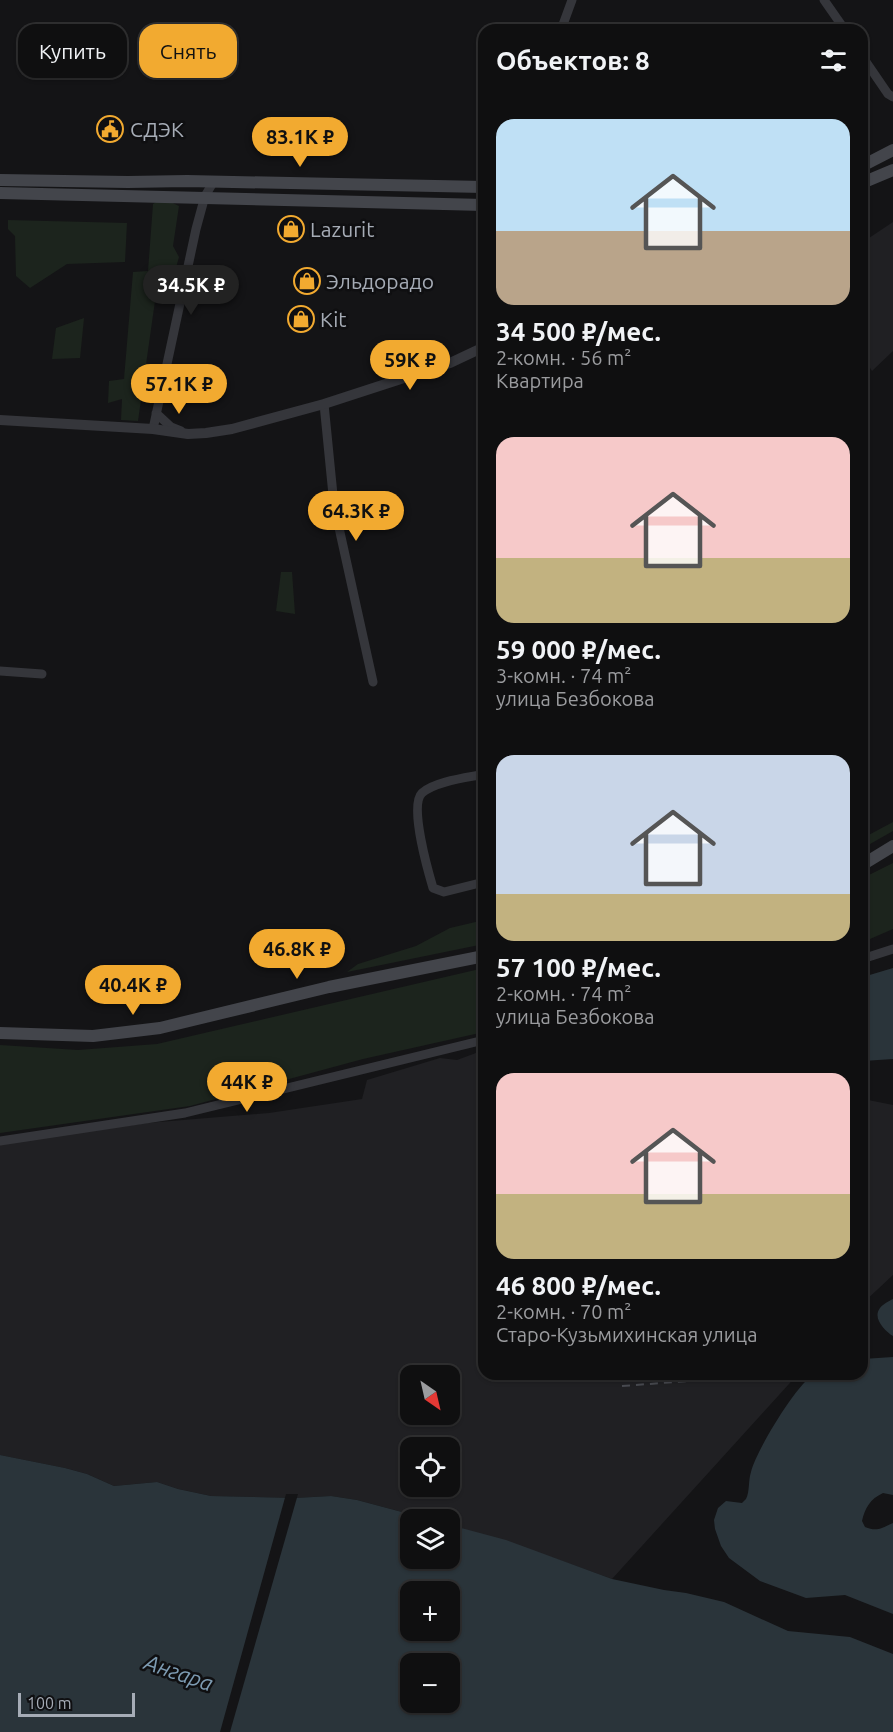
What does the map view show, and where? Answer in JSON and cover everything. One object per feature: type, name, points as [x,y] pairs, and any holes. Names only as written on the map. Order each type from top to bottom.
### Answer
[{"type":"main road","points":[[868,163],[893,150]]},
{"type":"main road","points":[[868,182],[889,171]]},
{"type":"main road","points":[[0,180],[128,183],[214,181],[478,188]]},
{"type":"main road","points":[[448,204],[452,187]]},
{"type":"main road","points":[[0,193],[205,196],[448,204],[478,207]]},
{"type":"main road","points":[[868,861],[893,846]]},
{"type":"main road","points":[[0,1033],[93,1036],[160,1028],[329,987],[478,957]]},
{"type":"street","points":[[563,24],[572,0]]},
{"type":"street","points":[[824,0],[841,24]]},
{"type":"street","points":[[868,65],[888,94],[893,97]]},
{"type":"street","points":[[153,429],[192,247],[205,196],[214,181]]},
{"type":"street","points":[[0,420],[153,429],[188,434],[232,429],[324,404],[450,363],[478,350]]},
{"type":"street","points":[[324,404],[334,505],[373,682]]},
{"type":"street","points":[[156,413],[171,427],[188,434]]},
{"type":"street","points":[[0,671],[42,674]]},
{"type":"street","points":[[478,775],[431,787],[417,800],[416,807],[426,866],[433,888],[444,892],[478,884]]},
{"type":"street","points":[[868,957],[893,949]]},
{"type":"street","points":[[0,1141],[185,1113],[478,1041]]},
{"type":"shaded area","points":[[162,198],[179,206],[173,246],[179,257],[170,289],[155,301],[138,421],[121,420],[122,399],[108,403],[109,381],[124,379],[133,272],[148,271],[153,204]]},
{"type":"shaded area","points":[[8,220],[127,223],[125,262],[67,264],[30,288],[16,276],[15,236],[8,229]]},
{"type":"shaded area","points":[[893,222],[893,351],[872,371],[868,364],[868,239]]},
{"type":"shaded area","points":[[84,318],[80,358],[52,359],[56,328]]},
{"type":"shaded area","points":[[281,572],[292,572],[295,614],[276,611]]},
{"type":"shaded area","points":[[893,822],[893,831],[868,845],[868,835]]},
{"type":"shaded area","points":[[893,863],[893,929],[868,940],[868,876]]},
{"type":"shaded area","points":[[478,921],[478,945],[347,972],[358,964],[416,946],[450,928]]},
{"type":"shaded area","points":[[478,969],[478,1033],[363,1059],[190,1106],[0,1133],[0,1045],[78,1050],[157,1044]]},
{"type":"shaded area","points":[[478,1052],[478,1380],[793,1380],[612,1579],[460,1528],[460,1509],[400,1509],[400,1512],[331,1496],[295,1498],[211,1496],[157,1482],[114,1486],[87,1474],[65,1468],[0,1455],[0,1144],[147,1123],[269,1113],[362,1099],[367,1080],[440,1058],[457,1060]]},
{"type":"shaded area","points":[[868,1100],[893,1105],[893,1275],[868,1298]]},
{"type":"water","points":[[893,968],[893,1059],[868,1061],[868,976]]},
{"type":"water","points":[[893,1299],[893,1336],[883,1328],[878,1320],[878,1312],[881,1307]]},
{"type":"water","points":[[893,1357],[893,1495],[883,1493],[871,1501],[862,1521],[865,1527],[873,1529],[893,1523],[893,1614],[845,1595],[806,1598],[760,1581],[729,1558],[721,1546],[714,1520],[718,1508],[726,1501],[742,1503],[746,1499],[751,1472],[760,1449],[787,1404],[806,1381],[868,1380],[868,1359]]},
{"type":"water","name":"Ангара","points":[[0,1455],[65,1468],[87,1474],[114,1486],[157,1482],[211,1496],[295,1498],[331,1496],[357,1500],[400,1512],[400,1569],[460,1569],[460,1528],[506,1540],[612,1579],[724,1602],[788,1631],[850,1637],[893,1654],[893,1732],[0,1732]]},
{"type":"pier","points":[[286,1494],[298,1494],[230,1732],[220,1732]]},
{"type":"railway","points":[[622,1386],[701,1380]]},
{"type":"place","name":"СДЭК","points":[[110,129]]},
{"type":"place","name":"Lazurit","points":[[291,229]]},
{"type":"place","name":"Эльдорадо","points":[[307,281]]},
{"type":"place","name":"Kit","points":[[301,319]]}]
